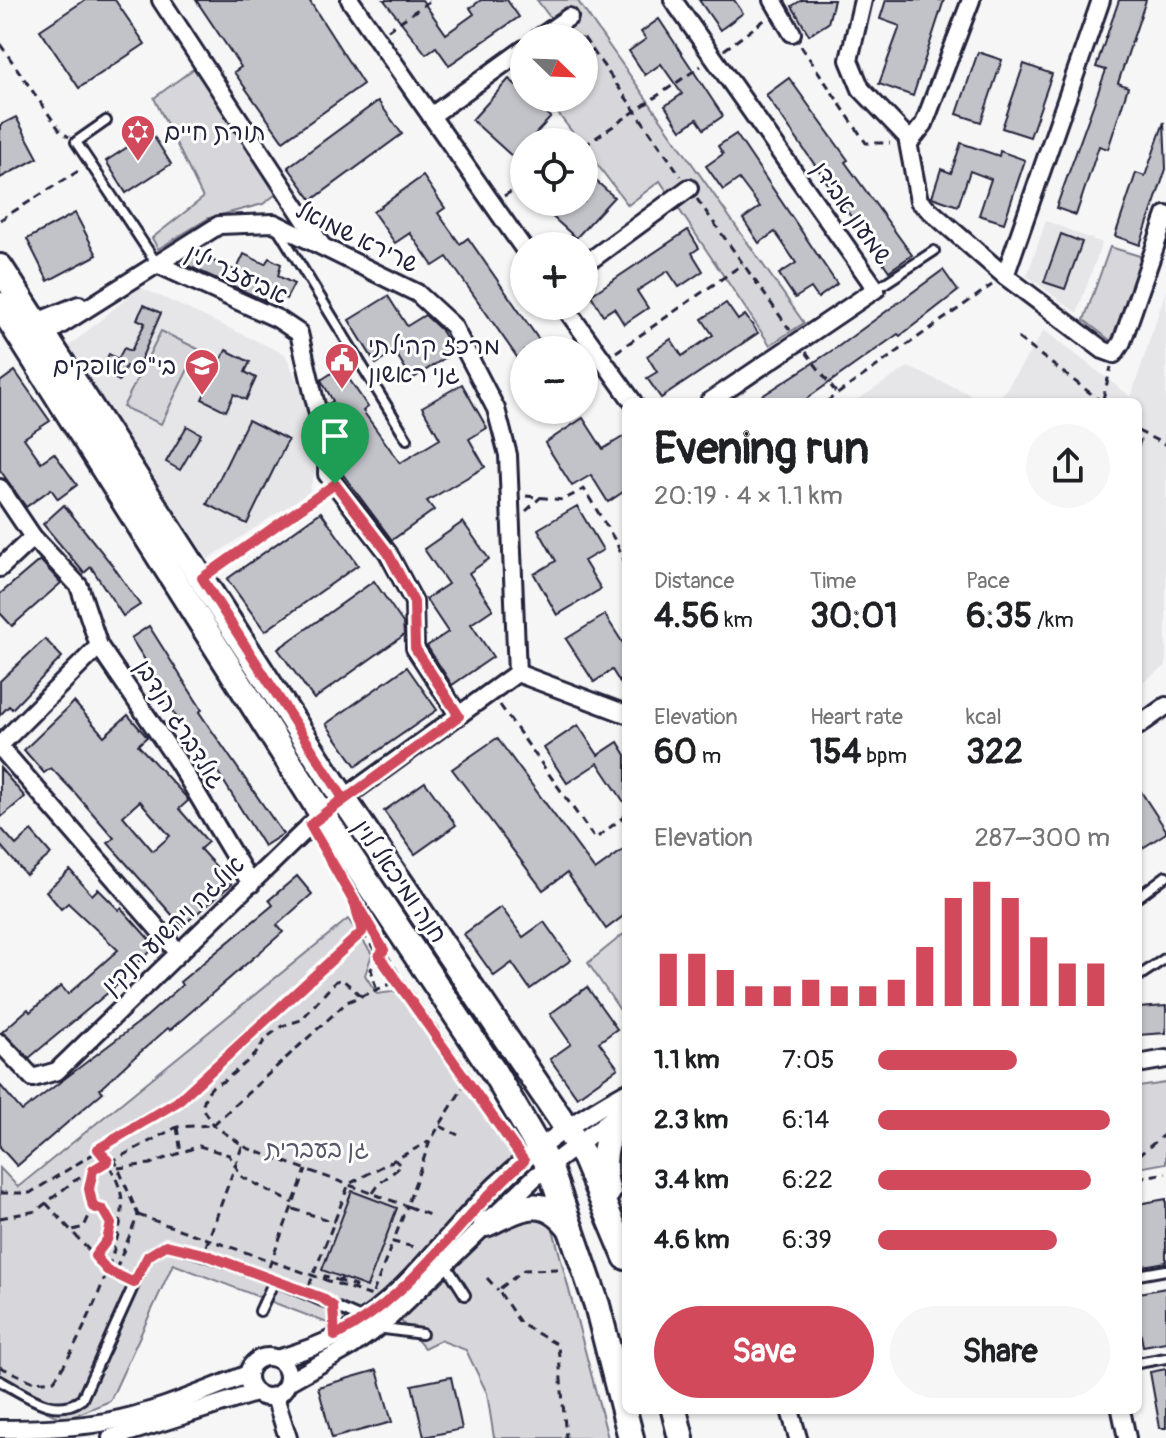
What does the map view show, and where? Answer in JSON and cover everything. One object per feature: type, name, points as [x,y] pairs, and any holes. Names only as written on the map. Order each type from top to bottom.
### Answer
[{"type":"main road","name":"חנה ומיכאל לוין","points":[[0,267],[35,333],[322,814],[494,1072],[574,1234],[597,1305],[622,1403]]},
{"type":"main road","name":"חנה ומיכאל לוין","points":[[0,305],[35,333],[202,578],[343,798],[573,1137],[622,1247]]},
{"type":"main road","points":[[622,1111],[611,1127],[604,1155],[605,1183],[622,1242]]},
{"type":"main road","points":[[486,1224],[522,1207],[539,1206],[547,1207],[563,1218],[574,1234]]},
{"type":"main road","name":"חנה ומיכאל לוין","points":[[625,1414],[631,1438]]},
{"type":"main road","points":[[675,1414],[681,1438]]},
{"type":"street","points":[[161,0],[323,247]]},
{"type":"street","points":[[350,0],[512,232]]},
{"type":"street","name":"שמעון אבידן","points":[[673,0],[876,289],[715,398]]},
{"type":"street","points":[[863,0],[849,60],[861,89],[898,126],[909,143],[919,201],[1005,276],[1103,350],[1114,354],[1122,342],[1166,215]]},
{"type":"street","points":[[909,143],[924,124],[971,0]]},
{"type":"street","points":[[1005,276],[1101,0]]},
{"type":"street","points":[[776,5],[792,33]]},
{"type":"street","points":[[559,24],[569,17]]},
{"type":"street","points":[[431,116],[510,59]]},
{"type":"street","points":[[598,255],[689,188]]},
{"type":"street","name":"שרירא שמואל","points":[[35,333],[107,294],[219,225],[274,223],[417,293],[453,326],[496,409],[508,455],[517,673]]},
{"type":"street","name":"אביעזר ילין","points":[[157,264],[278,319],[299,333],[318,414],[328,437],[327,474],[388,553],[414,602],[415,648],[459,716]]},
{"type":"street","points":[[574,320],[630,398]]},
{"type":"street","points":[[0,488],[33,537],[0,568]]},
{"type":"street","name":"גולדברג הנדבן","points":[[33,537],[79,586],[99,646],[178,762],[251,884]]},
{"type":"street","points":[[99,646],[0,746],[178,952]]},
{"type":"street","points":[[517,673],[622,712]]},
{"type":"street","name":"אולגה ויהשוע חנקין","points":[[0,1043],[33,1078],[57,1071],[322,814],[517,673]]},
{"type":"street","points":[[1142,723],[1166,706]]},
{"type":"street","points":[[1142,1063],[1166,1059]]},
{"type":"street","points":[[573,1137],[622,1095]]},
{"type":"street","points":[[275,1397],[288,1382],[352,1346],[394,1295],[497,1184],[622,1111]]},
{"type":"street","points":[[0,1429],[64,1428],[108,1422],[171,1404],[248,1374],[258,1360],[277,1359],[370,1324],[446,1265],[486,1224],[537,1159]]},
{"type":"street","points":[[277,1359],[287,1368],[288,1382]]},
{"type":"street","points":[[248,1374],[248,1382],[255,1393]]},
{"type":"street","points":[[111,1438],[255,1393],[275,1397]]},
{"type":"street","points":[[275,1397],[288,1438]]},
{"type":"street","points":[[791,1414],[798,1438]]},
{"type":"street","points":[[1122,1414],[1127,1438]]},
{"type":"lane","points":[[106,121],[76,142],[157,264]]},
{"type":"lane","name":"אביעזר ילין","points":[[274,223],[407,439]]},
{"type":"lane","points":[[876,289],[934,251]]},
{"type":"lane","points":[[1142,894],[1166,876]]},
{"type":"lane","points":[[1142,974],[1166,958]]},
{"type":"lane","points":[[0,1381],[53,1409],[69,1408],[82,1399],[148,1256],[166,1245],[204,1254],[269,1279],[370,1324],[422,1334]]},
{"type":"lane","points":[[446,1265],[465,1295]]},
{"type":"lane","points":[[1142,1274],[1166,1270]]},
{"type":"lane","points":[[260,1311],[269,1279]]},
{"type":"lane","points":[[333,1306],[335,1336]]},
{"type":"lane","points":[[1142,1362],[1166,1358]]},
{"type":"path","points":[[377,38],[431,0]]},
{"type":"path","points":[[598,137],[713,57],[776,5]]},
{"type":"path","points":[[792,33],[866,143],[909,143]]},
{"type":"path","points":[[0,44],[61,132],[76,142]]},
{"type":"path","points":[[598,58],[837,394]]},
{"type":"path","points":[[0,220],[91,164]]},
{"type":"path","points":[[492,203],[510,192]]},
{"type":"path","points":[[603,361],[743,264]]},
{"type":"path","points":[[832,398],[1005,276]]},
{"type":"path","points":[[1018,338],[1098,398]]},
{"type":"path","points":[[1104,398],[1108,380]]},
{"type":"path","points":[[1142,433],[1164,444],[1166,436]]},
{"type":"path","points":[[202,578],[335,484]]},
{"type":"path","points":[[509,494],[563,500],[584,489],[622,556]]},
{"type":"path","points":[[491,693],[595,839],[622,818]]},
{"type":"path","points":[[340,878],[402,979],[497,1110]]},
{"type":"path","points":[[355,904],[362,932],[467,1081],[537,1159]]},
{"type":"path","points":[[0,1193],[30,1193],[177,1102],[370,928]]},
{"type":"path","points":[[376,988],[371,969],[384,950]]},
{"type":"path","points":[[0,1218],[36,1211],[108,1161],[177,1127],[213,1125],[347,1002],[402,979]]},
{"type":"path","points":[[361,996],[343,980],[336,981],[301,1020],[282,1026],[266,1038],[255,1055],[206,1094],[202,1108],[213,1125],[243,1144],[432,1216]]},
{"type":"path","points":[[138,1215],[372,1296],[430,1141],[472,1077]]},
{"type":"path","points":[[439,1126],[458,1135]]},
{"type":"path","points":[[177,1127],[181,1153]]},
{"type":"path","points":[[1142,1152],[1166,1133]]},
{"type":"path","points":[[305,1293],[349,1184],[430,1141]]},
{"type":"path","points":[[204,1254],[243,1144]]},
{"type":"path","points":[[118,1168],[150,1164],[199,1146],[218,1149],[229,1155],[242,1177],[293,1203]]},
{"type":"path","points":[[0,1367],[34,1382],[54,1380],[67,1364],[107,1270],[122,1224],[122,1198],[108,1161],[98,1149]]},
{"type":"path","points":[[114,1158],[138,1215],[114,1274]]},
{"type":"path","points":[[373,1193],[401,1166],[395,1160]]},
{"type":"path","points":[[73,1230],[84,1227],[93,1207],[89,1189],[93,1170]]},
{"type":"path","points":[[269,1279],[271,1261],[306,1170]]},
{"type":"path","points":[[1142,1177],[1166,1173]]},
{"type":"path","points":[[46,1203],[107,1270],[134,1283]]},
{"type":"path","points":[[93,1207],[103,1210],[111,1224],[107,1240],[95,1256]]},
{"type":"path","points":[[292,1209],[335,1222]]},
{"type":"path","points":[[393,1242],[421,1249]]},
{"type":"path","points":[[498,1290],[524,1270],[558,1269]]},
{"type":"path","points":[[324,1280],[325,1276],[341,1279],[355,1286],[354,1290]]},
{"type":"path","points":[[487,1278],[521,1324],[558,1345],[566,1438]]},
{"type":"shaded area","points":[[1046,221],[1102,243],[1077,313],[1027,276]]},
{"type":"shaded area","name":"בי\"ס אופקים","points":[[140,287],[285,354],[324,441],[309,492],[208,559],[67,348]]},
{"type":"shaded area","points":[[1166,290],[1166,666],[1142,682],[1142,398],[1001,398],[1044,330],[1131,397]]},
{"type":"shaded area","points":[[908,367],[979,398],[860,398]]},
{"type":"green space","points":[[537,0],[577,0],[594,24],[555,24]]},
{"type":"green space","points":[[598,30],[804,323],[770,345],[660,181],[628,205],[598,165],[598,128],[569,128],[557,112],[598,112]]},
{"type":"green space","points":[[200,64],[284,188],[263,204],[209,218],[158,249],[152,238],[203,198],[154,98]]},
{"type":"green space","points":[[1110,247],[1143,257],[1111,341],[1084,320]]},
{"type":"green space","points":[[161,331],[198,349],[161,424],[123,407]]},
{"type":"green space","name":"גן בעברית","points":[[348,919],[372,954],[365,975],[377,994],[399,991],[483,1109],[549,1214],[608,1438],[494,1438],[487,1393],[466,1350],[440,1340],[424,1348],[383,1300],[335,1326],[173,1264],[110,1401],[64,1420],[0,1389],[0,1168],[18,1187]]},
{"type":"green space","points":[[622,935],[622,1013],[588,963]]},
{"type":"green space","points":[[1166,1083],[1166,1163],[1142,1167],[1142,1086]]},
{"type":"building","points":[[85,0],[115,0],[145,44],[79,88],[40,30]]},
{"type":"building","points":[[196,0],[309,0],[363,84],[283,141],[234,72],[241,67]]},
{"type":"building","points":[[384,0],[422,0],[446,34],[474,14],[470,8],[481,0],[507,0],[519,17],[449,65],[436,47],[426,54]]},
{"type":"building","points":[[699,0],[734,0],[743,13],[720,30]]},
{"type":"building","points":[[802,0],[834,0],[828,23],[809,35],[792,6]]},
{"type":"building","points":[[886,0],[944,0],[913,96],[879,84],[900,26],[880,19]]},
{"type":"building","points":[[1119,0],[1146,0],[1118,83],[1128,87],[1108,149],[1099,146],[1076,215],[1056,208],[1106,70],[1096,67]]},
{"type":"building","points":[[659,19],[723,116],[704,129],[697,119],[681,130],[665,106],[682,94],[661,64],[645,75],[629,51],[646,39],[641,32]]},
{"type":"building","points":[[978,52],[1002,60],[981,122],[957,114]]},
{"type":"building","points":[[1024,64],[1052,74],[1030,137],[1002,128]]},
{"type":"building","points":[[789,78],[912,255],[889,271],[766,95]]},
{"type":"building","points":[[509,79],[510,112],[545,112],[551,117],[541,128],[510,128],[510,154],[472,120]]},
{"type":"building","points":[[378,101],[402,134],[312,200],[288,167]]},
{"type":"building","points":[[16,117],[38,158],[0,178],[0,125]]},
{"type":"building","points":[[1164,122],[1166,169],[1140,245],[1115,236],[1136,173],[1145,176]]},
{"type":"building","name":"תורת חיים","points":[[151,132],[171,164],[126,193],[106,161]]},
{"type":"building","points":[[736,134],[837,284],[818,298],[811,288],[795,298],[779,274],[796,263],[775,232],[759,243],[743,219],[760,207],[739,179],[723,190],[706,166],[723,154],[718,146]]},
{"type":"building","points":[[961,143],[999,156],[1000,151],[1025,160],[1004,223],[979,215],[991,179],[970,171],[958,206],[932,197],[941,169],[951,173]]},
{"type":"building","points":[[423,176],[445,208],[438,213],[460,244],[468,238],[510,298],[510,320],[525,320],[536,336],[510,336],[510,347],[447,257],[433,266],[410,233],[395,243],[373,212]]},
{"type":"building","points":[[598,183],[614,197],[598,214]]},
{"type":"building","points":[[75,213],[97,255],[48,281],[27,239]]},
{"type":"building","points":[[552,216],[596,216],[582,232],[569,232]]},
{"type":"building","points":[[688,230],[699,248],[692,253],[703,271],[679,287],[668,271],[637,291],[648,308],[624,324],[614,308],[603,315],[598,307],[598,290]]},
{"type":"building","points":[[1061,234],[1082,242],[1065,289],[1044,282]]},
{"type":"building","points":[[195,253],[236,271],[244,254],[265,264],[269,258],[281,264],[278,276],[294,284],[286,299],[271,291],[266,301],[184,264]]},
{"type":"building","points":[[943,270],[958,291],[900,336],[898,334],[808,398],[759,398],[839,346]]},
{"type":"building","points":[[388,296],[407,326],[425,315],[440,329],[454,352],[412,379],[395,352],[376,364],[349,320]]},
{"type":"building","points":[[726,303],[738,320],[745,315],[758,333],[661,398],[647,378],[657,372],[647,356],[671,339],[682,356],[713,335],[702,319]]},
{"type":"building","points":[[144,305],[161,313],[136,371],[126,366],[119,381],[100,371],[109,354],[118,359],[124,348],[131,351],[145,323],[137,319]]},
{"type":"building","points":[[226,350],[250,362],[245,372],[256,378],[246,400],[234,394],[226,411],[202,399]]},
{"type":"building","points":[[341,367],[368,407],[363,411],[400,463],[440,439],[422,407],[462,384],[487,428],[469,439],[485,467],[427,501],[434,510],[392,540],[338,468],[339,452],[346,447],[328,411],[327,405],[333,401],[321,380]]},
{"type":"building","points":[[15,371],[50,421],[24,438],[41,462],[54,453],[77,485],[58,499],[51,489],[26,507],[0,470],[0,382]]},
{"type":"building","points":[[248,420],[288,440],[247,524],[207,504]]},
{"type":"building","points":[[574,424],[587,424],[603,449],[622,437],[622,493],[608,502],[591,475],[572,486],[545,443]]},
{"type":"building","points":[[187,426],[201,434],[180,470],[166,462]]},
{"type":"building","points":[[64,505],[140,605],[123,616],[91,567],[84,573],[43,524]]},
{"type":"building","points":[[577,506],[603,550],[584,561],[601,589],[557,615],[534,574],[556,561],[538,529]]},
{"type":"building","points":[[321,512],[358,565],[265,631],[227,579]]},
{"type":"building","points":[[463,522],[489,559],[469,573],[493,609],[471,624],[493,657],[452,685],[427,646],[448,632],[426,599],[448,584],[424,549]]},
{"type":"building","points":[[40,560],[61,583],[12,626],[0,613],[0,594]]},
{"type":"building","points":[[374,581],[403,623],[404,635],[314,699],[278,649]]},
{"type":"building","points":[[605,615],[622,642],[622,686],[612,670],[594,682],[566,639]]},
{"type":"building","points":[[149,626],[202,710],[199,712],[283,834],[264,846],[216,769],[156,688],[161,685],[131,638]]},
{"type":"building","points":[[45,639],[62,657],[12,709],[9,706],[0,715],[0,681]]},
{"type":"building","points":[[407,667],[437,710],[356,766],[326,724]]},
{"type":"building","points":[[74,702],[104,736],[128,715],[147,737],[138,745],[187,798],[188,801],[179,809],[208,842],[200,849],[232,884],[182,926],[108,843],[114,838],[75,793],[51,768],[44,773],[24,750]],"holes":[[[140,801],[170,836],[153,851],[123,816]]]},
{"type":"building","points":[[578,725],[598,755],[618,742],[622,748],[622,799],[598,763],[567,783],[544,748]]},
{"type":"building","points":[[497,738],[595,870],[622,851],[622,917],[606,929],[567,873],[543,890],[452,769]]},
{"type":"building","points":[[0,768],[25,797],[0,818]]},
{"type":"building","points":[[425,782],[456,825],[415,854],[384,811]]},
{"type":"building","points":[[1142,793],[1166,830],[1142,848]]},
{"type":"building","points":[[0,827],[16,845],[31,831],[51,854],[26,875],[0,845]]},
{"type":"building","points":[[70,870],[92,895],[98,889],[119,910],[121,908],[156,947],[118,979],[121,982],[29,1058],[2,1032],[61,986],[68,994],[118,950],[68,903],[61,909],[46,891]]},
{"type":"building","points":[[297,876],[312,894],[277,925],[283,932],[129,1062],[100,1089],[103,1092],[17,1166],[0,1147],[0,1085],[22,1111],[146,1017],[182,985],[180,982],[273,905],[269,900]]},
{"type":"building","points":[[501,907],[523,937],[544,922],[571,960],[530,989],[512,963],[494,976],[464,934]]},
{"type":"building","points":[[587,987],[617,1029],[599,1042],[618,1068],[577,1097],[550,1059],[571,1044],[550,1014]]},
{"type":"building","points":[[1166,1006],[1166,1033],[1142,1035],[1142,1008]]},
{"type":"building","points":[[352,1191],[397,1208],[367,1287],[322,1270]]},
{"type":"building","points":[[1166,1199],[1166,1262],[1142,1266],[1142,1203]]},
{"type":"building","points":[[1166,1288],[1166,1342],[1143,1346],[1142,1292]]},
{"type":"building","points":[[1166,1369],[1166,1428],[1160,1428],[1150,1372]]},
{"type":"building","points":[[377,1370],[392,1422],[332,1438],[318,1387]]},
{"type":"building","points":[[451,1377],[462,1429],[424,1437],[412,1385]]},
{"type":"place","name":"תורת חיים","points":[[138,163]]},
{"type":"place","name":"מרכז קהילתי גני ראשון","points":[[342,391]]},
{"type":"place","name":"בי\"ס אופקים","points":[[202,397]]},
{"type":"route","points":[[335,484],[202,578],[343,798],[310,825],[384,950],[379,956],[524,1161],[497,1184],[394,1295],[350,1329],[335,1336],[333,1306],[322,1298],[204,1254],[166,1245],[148,1256],[134,1283],[107,1270],[95,1256],[107,1240],[111,1224],[103,1210],[93,1207],[89,1189],[93,1170],[108,1161],[98,1149],[177,1102],[362,932],[355,904],[310,825],[459,716],[415,648],[414,602],[388,553],[335,484]]}]
